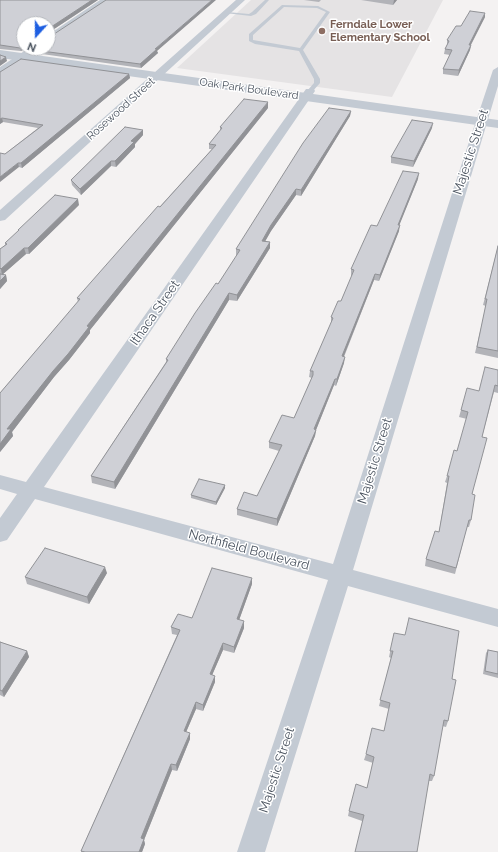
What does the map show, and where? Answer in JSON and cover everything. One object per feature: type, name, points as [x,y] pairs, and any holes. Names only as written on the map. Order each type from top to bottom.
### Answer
[{"type":"street","points":[[56,34],[106,0]]},
{"type":"street","name":"Rosewood Street","points":[[0,217],[241,0]]},
{"type":"street","name":"Oak Park Boulevard","points":[[0,49],[16,51]]},
{"type":"street","name":"Oak Park Boulevard","points":[[0,54],[16,53]]},
{"type":"street","points":[[0,72],[24,56]]},
{"type":"street","name":"Oak Park Boulevard","points":[[47,56],[159,74],[490,120]]},
{"type":"street","name":"Majestic Street","points":[[250,852],[490,120],[498,70]]},
{"type":"street","name":"Ithaca Street","points":[[0,534],[308,94]]},
{"type":"street","name":"Northfield Boulevard","points":[[0,482],[498,618]]},
{"type":"lane","points":[[227,13],[249,15],[254,13],[267,0]]},
{"type":"lane","points":[[292,5],[324,9],[328,12],[301,50],[254,43],[251,41],[251,35],[283,6],[292,5]]},
{"type":"lane","points":[[301,50],[317,79],[317,83],[308,94]]},
{"type":"shaded area","name":"Ferndale Lower Elementary School","points":[[251,0],[443,0],[392,97],[177,68]]},
{"type":"building","points":[[0,0],[92,0],[56,24],[56,16],[16,16],[16,47],[0,45]]},
{"type":"building","points":[[106,0],[212,0],[155,49],[157,49],[140,64],[56,53],[56,33]]},
{"type":"building","points":[[470,11],[485,13],[469,45],[471,45],[459,70],[443,69],[452,50],[445,49],[449,41],[447,40],[456,26],[461,26]]},
{"type":"building","points":[[0,55],[6,57],[0,61]]},
{"type":"building","points":[[21,59],[129,74],[21,163],[18,163],[0,177],[0,153],[5,154],[43,125],[2,118],[0,119],[0,72]]},
{"type":"building","points":[[244,99],[268,102],[87,326],[89,327],[7,429],[11,429],[0,444],[0,393],[80,299],[77,298],[158,206],[160,207],[216,145],[209,144],[222,128],[220,127]]},
{"type":"building","points":[[329,108],[351,111],[301,190],[296,189],[271,225],[262,241],[270,242],[237,295],[229,293],[114,482],[91,476],[168,360],[166,359],[195,313],[216,283],[218,284],[240,250],[236,249],[303,143]]},
{"type":"building","points":[[412,120],[433,123],[414,161],[391,157]]},
{"type":"building","points":[[125,127],[143,130],[131,141],[134,142],[115,161],[111,161],[80,189],[71,180]]},
{"type":"building","points":[[403,171],[419,173],[380,275],[375,274],[342,356],[345,357],[337,379],[335,379],[314,429],[316,430],[277,519],[237,509],[244,492],[257,496],[282,445],[269,442],[282,415],[294,418],[313,375],[313,371],[310,371],[333,318],[331,317],[338,301],[341,301],[354,270],[351,269],[371,225],[377,226]]},
{"type":"building","points":[[55,195],[78,199],[28,248],[24,248],[1,269],[0,249],[7,244],[5,243]]},
{"type":"building","points":[[498,246],[498,351],[477,347],[487,299],[485,299]]},
{"type":"building","points":[[0,274],[6,275],[0,281]]},
{"type":"building","points":[[485,367],[498,370],[498,386],[495,385],[482,437],[487,438],[472,494],[475,495],[471,520],[469,520],[456,568],[426,559],[435,531],[439,532],[449,476],[447,476],[454,450],[457,451],[468,412],[461,410],[467,388],[479,391]]},
{"type":"building","points":[[199,479],[225,485],[216,502],[191,495]]},
{"type":"building","points":[[45,548],[105,567],[87,597],[25,577]]},
{"type":"building","points":[[212,568],[252,578],[237,619],[244,621],[234,647],[223,643],[210,674],[215,676],[203,705],[196,702],[184,731],[190,733],[176,765],[171,764],[141,838],[144,839],[139,852],[81,851],[180,630],[171,627],[178,614],[192,618]]},
{"type":"building","points":[[409,618],[459,631],[452,679],[456,680],[448,721],[444,720],[434,776],[430,774],[417,852],[355,852],[364,815],[349,811],[356,784],[367,788],[374,757],[366,754],[372,728],[384,731],[390,703],[380,700],[393,651],[390,651],[394,633],[405,635]]},
{"type":"building","points":[[0,642],[27,651],[2,691],[0,690]]},
{"type":"building","points":[[488,650],[498,652],[498,674],[485,671]]},
{"type":"place","name":"Ferndale Lower Elementary School","points":[[322,31]]}]
